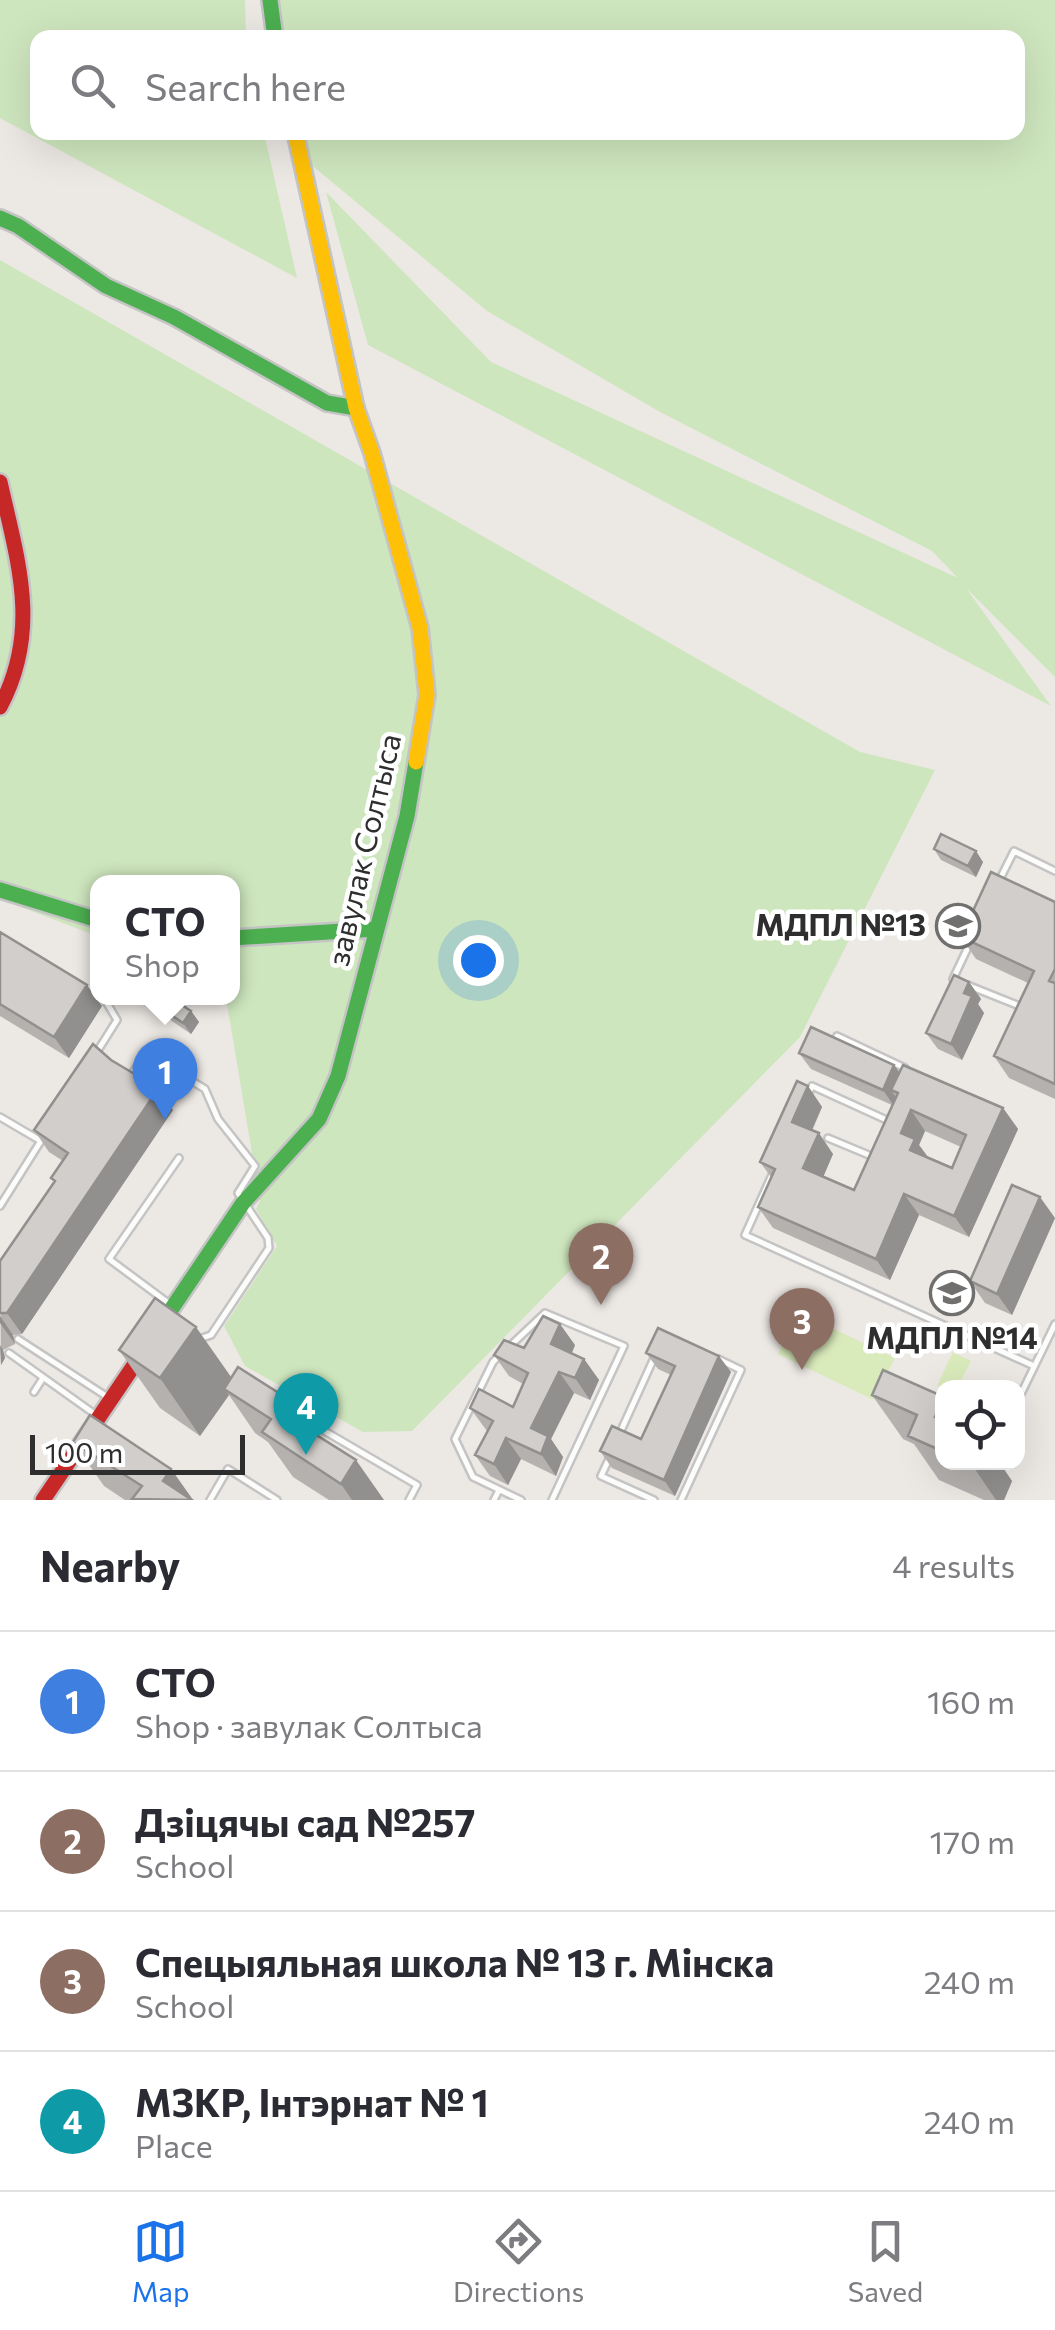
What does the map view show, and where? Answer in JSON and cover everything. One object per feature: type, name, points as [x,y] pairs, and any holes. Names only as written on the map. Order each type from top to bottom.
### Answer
[{"type":"street","points":[[270,0],[273,30]]},
{"type":"street","name":"завулак Солтыса","points":[[44,1500],[243,1202],[319,1119],[338,1076],[408,816],[427,695],[416,612],[356,408],[297,140]]},
{"type":"street","points":[[0,218],[106,286],[174,317],[327,403],[356,408]]},
{"type":"street","points":[[0,482],[24,624],[21,656],[0,708]]},
{"type":"street","points":[[0,890],[90,918]]},
{"type":"street","points":[[240,937],[376,929]]},
{"type":"lane","points":[[998,883],[1014,851],[1055,871]]},
{"type":"lane","points":[[976,931],[953,979],[1027,1009]]},
{"type":"lane","points":[[88,1066],[117,1020],[108,1005]]},
{"type":"lane","points":[[838,1036],[916,1074]]},
{"type":"lane","points":[[130,1077],[146,1053],[204,1089],[218,1118],[254,1166],[238,1193],[268,1238],[269,1248],[211,1335],[202,1340],[186,1335]]},
{"type":"lane","points":[[169,1104],[186,1077]]},
{"type":"lane","points":[[804,1102],[812,1086],[893,1123]]},
{"type":"lane","points":[[0,1117],[40,1141]]},
{"type":"lane","points":[[0,1205],[50,1126]]},
{"type":"lane","points":[[828,1138],[876,1158]]},
{"type":"lane","points":[[173,1307],[108,1259],[179,1158]]},
{"type":"lane","points":[[775,1168],[745,1234],[1034,1366]]},
{"type":"lane","points":[[521,1500],[472,1477],[455,1439],[493,1362],[545,1313],[624,1346],[552,1500]]},
{"type":"lane","points":[[1025,1385],[1055,1324]]},
{"type":"lane","points":[[18,1339],[111,1400]]},
{"type":"lane","points":[[617,1440],[658,1351]]},
{"type":"lane","points":[[9,1353],[99,1418]]},
{"type":"lane","points":[[681,1500],[741,1370],[711,1355]]},
{"type":"lane","points":[[34,1392],[43,1378]]},
{"type":"lane","points":[[290,1411],[416,1485],[409,1500]]},
{"type":"lane","points":[[609,1458],[601,1476],[654,1500]]},
{"type":"lane","points":[[210,1500],[228,1469],[277,1500]]},
{"type":"lane","points":[[494,1500],[498,1490]]},
{"type":"green space","points":[[0,0],[245,0],[246,30],[30,30],[30,134],[0,118]]},
{"type":"green space","points":[[279,0],[1055,0],[1055,677],[966,588],[1051,706],[368,345],[326,192],[491,362],[958,578],[932,551],[660,412],[487,311],[296,152],[294,140],[1025,140],[1025,30],[280,30]]},
{"type":"green space","points":[[41,140],[266,140],[297,278]]},
{"type":"green space","points":[[0,260],[860,752],[935,770],[800,1037],[412,1431],[363,1432],[245,1366],[224,1326],[277,1246],[256,1209],[260,1201],[227,1005],[240,1005],[240,875],[90,875],[90,933],[0,899]]},
{"type":"green space","points":[[798,1312],[895,1358],[874,1400],[778,1354]]},
{"type":"green space","points":[[953,1352],[971,1361],[962,1380],[940,1380]]},
{"type":"building","points":[[941,834],[976,851],[968,866],[934,849]]},
{"type":"building","points":[[991,872],[1055,902],[1055,969],[1049,981],[1055,983],[1055,1084],[994,1056],[1034,971],[961,937]]},
{"type":"building","points":[[0,932],[87,985],[54,1037],[0,1004]]},
{"type":"building","points":[[954,975],[969,982],[964,993],[972,996],[951,1044],[926,1033]]},
{"type":"building","points":[[156,1005],[182,1005],[191,1011],[183,1023]]},
{"type":"building","points":[[811,1027],[894,1065],[883,1090],[799,1053]]},
{"type":"building","points":[[93,1044],[158,1089],[7,1313],[0,1313],[0,1261],[55,1181],[51,1178],[68,1153],[34,1130]]},
{"type":"building","points":[[903,1065],[1003,1108],[954,1216],[904,1194],[876,1259],[758,1207],[775,1169],[760,1162],[797,1081],[808,1086],[792,1122],[819,1133],[803,1168],[854,1190],[898,1093],[891,1090]],"holes":[[[911,1110],[966,1135],[952,1168],[910,1150],[915,1139],[901,1133]]]},
{"type":"building","points":[[1012,1185],[1040,1197],[997,1294],[970,1281]]},
{"type":"building","points":[[155,1298],[196,1327],[160,1378],[119,1350]]},
{"type":"building","points":[[543,1316],[560,1324],[551,1344],[584,1359],[575,1378],[559,1372],[531,1428],[548,1436],[541,1454],[506,1438],[494,1464],[475,1455],[493,1421],[470,1408],[479,1389],[513,1407],[528,1373],[494,1355],[504,1340],[524,1348]]},
{"type":"building","points":[[658,1328],[719,1356],[664,1480],[600,1451],[612,1426],[641,1439],[675,1366],[646,1353]]},
{"type":"building","points":[[238,1367],[296,1404],[288,1417],[356,1460],[341,1484],[262,1432],[271,1419],[224,1389]]},
{"type":"building","points":[[883,1370],[935,1393],[935,1448],[908,1436],[917,1415],[872,1395]]},
{"type":"building","points":[[90,1415],[171,1469],[163,1481],[192,1500],[132,1499],[142,1486],[73,1442]]},
{"type":"traffic: fast","points":[[270,0],[274,30]]},
{"type":"traffic: fast","points":[[0,218],[106,286],[174,317],[327,403],[356,408]]},
{"type":"traffic: fast","points":[[162,1323],[243,1203],[319,1119],[338,1076],[407,816],[416,762]]},
{"type":"traffic: fast","points":[[0,890],[90,918]]},
{"type":"traffic: fast","points":[[240,938],[376,929]]},
{"type":"traffic: slow","points":[[297,140],[356,408],[420,628],[427,695],[416,762]]},
{"type":"traffic: jam","points":[[0,482],[19,568],[23,623],[13,679],[0,707]]},
{"type":"traffic: jam","points":[[43,1500],[141,1355]]},
{"type":"place","name":"МДПЛ №13","points":[[958,926]]},
{"type":"place","name":"СТО","points":[[165,1120]]},
{"type":"place","name":"МДПЛ №14","points":[[952,1293]]},
{"type":"place","name":"Дзіцячы сад №257","points":[[601,1305]]},
{"type":"place","name":"Спецыяльная школа № 13 г. Мінска","points":[[802,1370]]},
{"type":"place","name":"МЗКР, Інтэрнат № 1","points":[[306,1455]]}]
